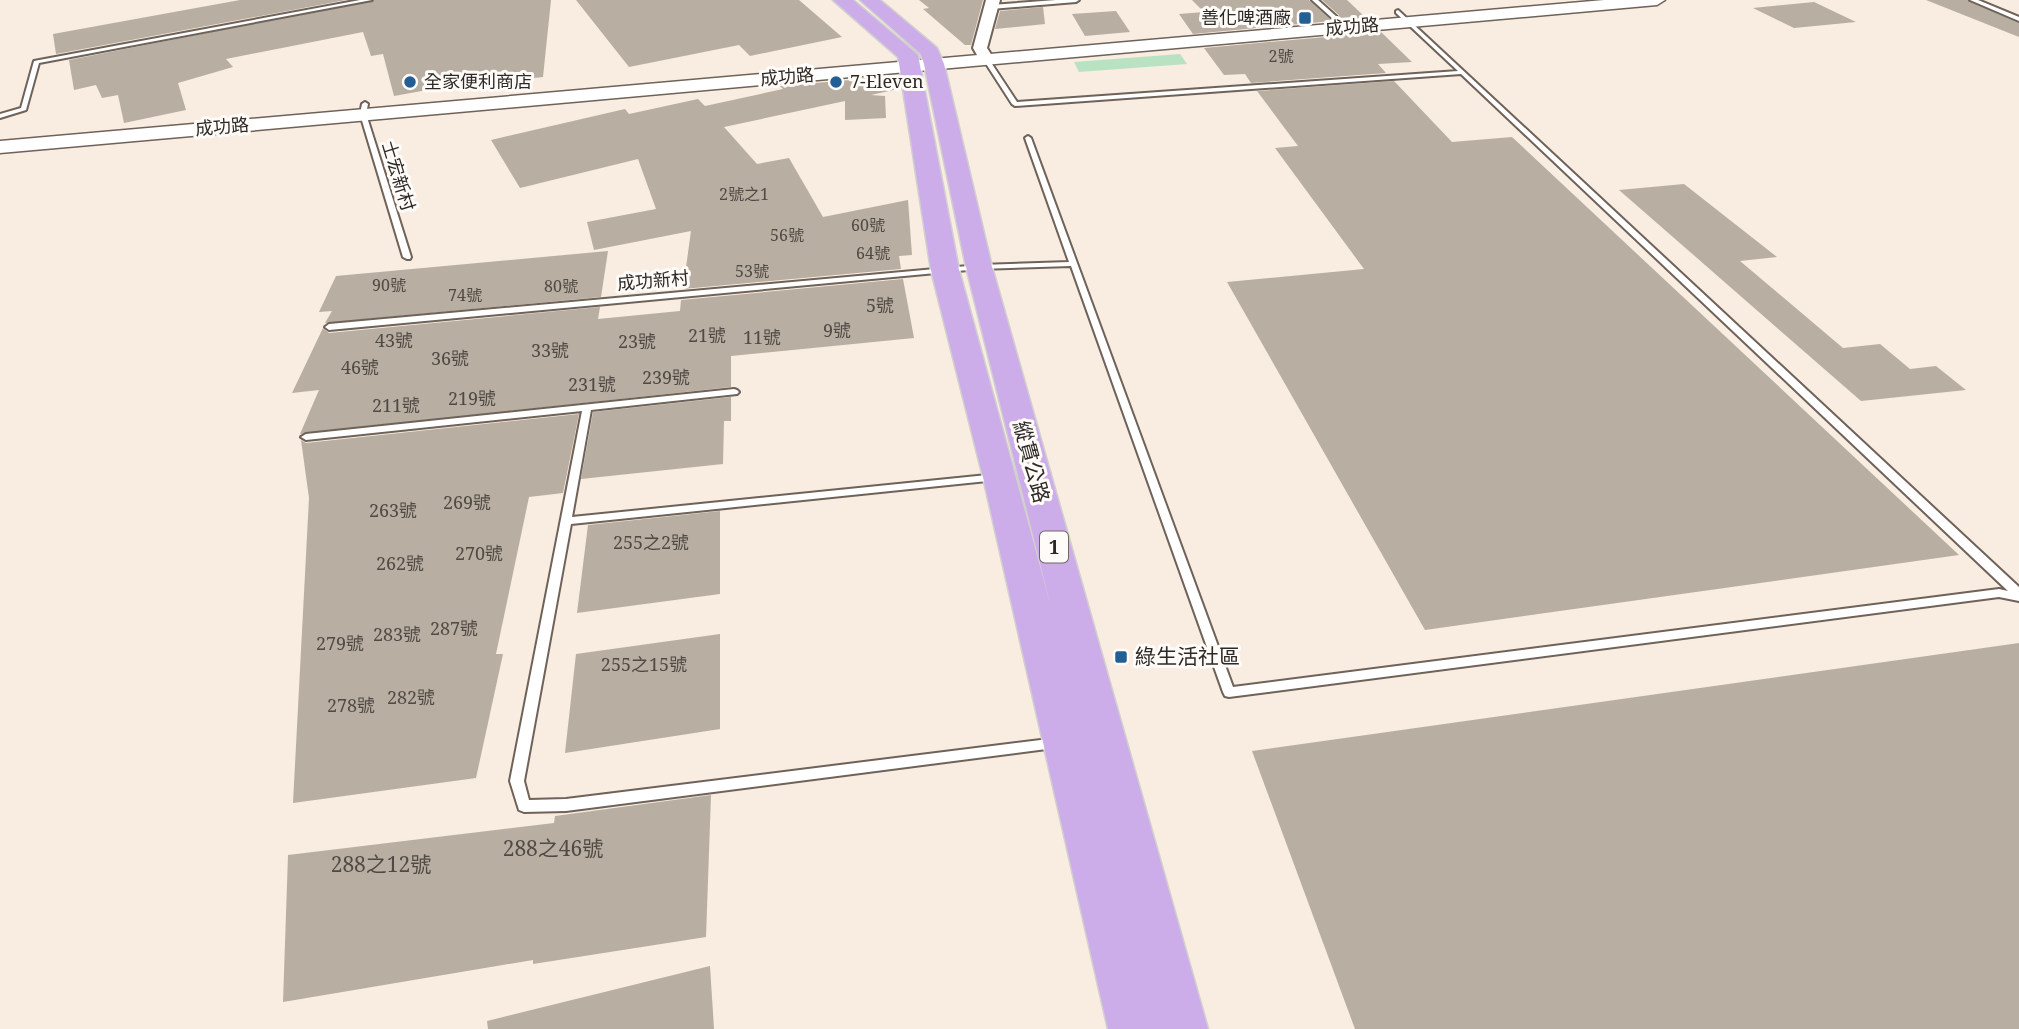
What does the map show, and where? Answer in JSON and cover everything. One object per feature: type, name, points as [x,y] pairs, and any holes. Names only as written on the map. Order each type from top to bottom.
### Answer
[{"type":"main road","points":[[842,0],[920,59]]},
{"type":"main road","points":[[869,0],[920,59]]},
{"type":"main road","name":"成功路","points":[[983,54],[1335,18],[1404,17],[1540,0]]},
{"type":"main road","name":"成功路","points":[[0,137],[364,109],[1404,17],[1657,0]]},
{"type":"main road","name":"縱貫公路","points":[[920,59],[1000,477],[1182,1029]]},
{"type":"main road","name":"成功路","points":[[0,148],[364,109]]},
{"type":"main road","name":"縱貫公路","points":[[962,269],[1085,740],[1134,1029]]},
{"type":"street","points":[[983,54],[992,4]]},
{"type":"lane","points":[[0,116],[24,109],[36,62],[369,0]]},
{"type":"lane","points":[[992,4],[1076,0]]},
{"type":"lane","points":[[1315,0],[1335,18]]},
{"type":"lane","points":[[1973,0],[2019,19]]},
{"type":"lane","points":[[1404,17],[1459,73],[2019,596]]},
{"type":"lane","points":[[983,54],[1016,104],[1459,73]]},
{"type":"lane","name":"士宏新村","points":[[364,109],[407,257]]},
{"type":"lane","points":[[1028,138],[1229,692],[1999,593],[2019,596]]},
{"type":"lane","name":"成功新村","points":[[329,327],[962,269],[1073,264]]},
{"type":"lane","points":[[306,438],[734,392]]},
{"type":"lane","points":[[587,408],[517,781],[524,806],[566,805],[1085,740]]},
{"type":"lane","points":[[565,521],[1000,477]]},
{"type":"green space","points":[[1180,54],[1187,64],[1079,72],[1074,62]]},
{"type":"building","points":[[240,0],[346,0],[56,54],[53,34]]},
{"type":"building","points":[[375,0],[551,0],[543,77],[488,83],[488,79],[394,96],[383,54],[371,56],[363,32],[226,59],[233,67],[178,83],[186,110],[124,123],[118,95],[102,98],[96,85],[74,90],[69,60]]},
{"type":"building","points":[[576,0],[799,0],[842,37],[750,56],[739,45],[629,67]]},
{"type":"building","points":[[919,0],[983,0],[971,45],[965,45],[923,9],[929,8]]},
{"type":"building","points":[[1192,0],[1309,0],[1332,21],[1193,34],[1179,14],[1204,12]]},
{"type":"building","points":[[1322,0],[1347,0],[1366,18],[1339,21],[1339,15]]},
{"type":"building","points":[[1926,0],[1968,0],[2019,23],[2019,37]]},
{"type":"building","points":[[1814,2],[1856,22],[1794,28],[1753,8]]},
{"type":"building","points":[[1043,7],[1045,24],[995,29],[1000,11]]},
{"type":"building","points":[[1116,11],[1130,32],[1085,36],[1072,14]]},
{"type":"building","points":[[1381,32],[1412,62],[1378,64],[1386,73],[1251,83],[1245,74],[1224,75],[1204,48]]},
{"type":"building","points":[[897,76],[898,89],[871,95],[885,96],[886,118],[845,120],[845,101],[724,127],[757,164],[789,158],[823,217],[908,200],[912,255],[899,256],[901,269],[683,289],[691,231],[594,250],[587,222],[656,209],[638,159],[520,188],[491,140],[625,109],[629,114],[698,99],[705,106],[783,89],[780,86]]},
{"type":"building","points":[[1394,81],[1452,142],[1512,137],[1959,555],[1425,630],[1227,282],[1364,269],[1275,148],[1298,146],[1257,91]]},
{"type":"building","points":[[1684,184],[1777,257],[1740,261],[1843,348],[1880,344],[1910,369],[1936,366],[1966,390],[1861,401],[1619,190]]},
{"type":"building","points":[[608,251],[601,297],[325,323],[332,311],[319,312],[336,276]]},
{"type":"building","points":[[903,279],[914,338],[731,356],[731,387],[300,434],[319,390],[292,393],[323,328],[329,333],[600,307],[598,319],[680,311],[681,300]]},
{"type":"building","points":[[731,397],[731,421],[724,421],[723,464],[581,479],[593,412]]},
{"type":"building","points":[[579,414],[563,493],[529,497],[496,654],[503,654],[476,778],[293,803],[309,498],[301,440],[306,443]]},
{"type":"building","points":[[720,511],[720,594],[577,613],[588,525]]},
{"type":"building","points":[[720,634],[720,729],[565,753],[576,654]]},
{"type":"building","points":[[2019,643],[2019,1029],[1355,1029],[1252,751]]},
{"type":"building","points":[[711,795],[706,937],[533,964],[533,960],[283,1002],[288,855],[554,823],[555,816]]},
{"type":"building","points":[[710,966],[714,1029],[488,1029],[487,1021]]},
{"type":"place","name":"善化啤酒廠","points":[[1305,18]]},
{"type":"place","name":"全家便利商店","points":[[410,82]]},
{"type":"place","name":"7-Eleven","points":[[836,82]]},
{"type":"place","name":"綠生活社區","points":[[1121,657]]}]
